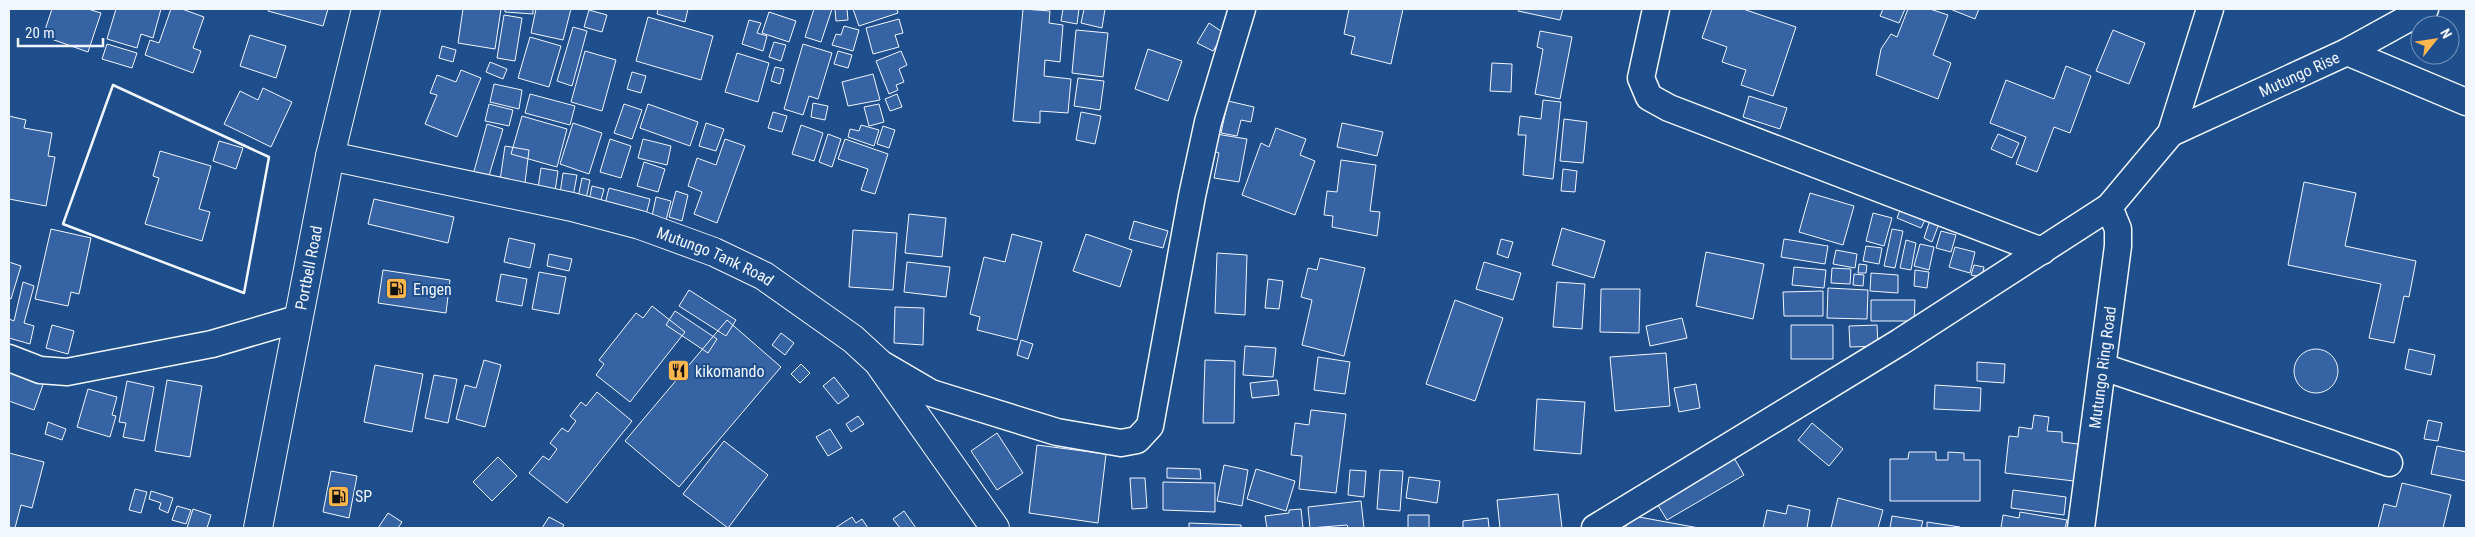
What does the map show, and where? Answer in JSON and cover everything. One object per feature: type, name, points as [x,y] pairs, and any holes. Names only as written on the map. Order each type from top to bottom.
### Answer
[{"type":"street","name":"Portbell Road","points":[[258,528],[330,156],[366,9]]},
{"type":"street","points":[[878,362],[931,393],[1058,432],[1121,444],[1137,440],[1150,426],[1192,196],[1208,122],[1242,9]]},
{"type":"street","points":[[1656,9],[1641,78],[1649,97],[1669,108],[2042,251]]},
{"type":"street","points":[[1595,528],[1900,342],[2109,207],[2171,132],[2210,9]]},
{"type":"street","name":"Mutungo Rise","points":[[2171,132],[2347,52],[2425,9]]},
{"type":"street","points":[[2347,52],[2466,102]]},
{"type":"street","name":"Mutungo Tank Road","points":[[330,156],[572,207],[640,225],[764,276],[853,339],[878,362],[995,528]]},
{"type":"street","name":"Mutungo Ring Road","points":[[2081,528],[2118,246],[2118,229],[2109,207]]},
{"type":"street","points":[[9,358],[40,370],[67,372],[212,344],[297,319]]},
{"type":"street","points":[[2103,367],[2389,463]]},
{"type":"building","points":[[52,9],[88,9],[101,13],[88,52],[43,36]]},
{"type":"building","points":[[116,9],[161,9],[153,38],[141,34],[137,48],[107,39]]},
{"type":"building","points":[[171,9],[182,9],[204,17],[193,48],[201,51],[193,73],[145,55],[150,40],[159,43]]},
{"type":"building","points":[[269,9],[328,9],[323,26],[268,11]]},
{"type":"building","points":[[463,9],[501,9],[495,49],[458,43]]},
{"type":"building","points":[[505,9],[533,9],[533,14],[505,12]]},
{"type":"building","points":[[536,9],[571,9],[563,40],[531,33]]},
{"type":"building","points":[[658,9],[688,9],[685,22],[657,14]]},
{"type":"building","points":[[814,9],[832,9],[821,42],[805,37]]},
{"type":"building","points":[[835,9],[847,9],[848,20],[836,21]]},
{"type":"building","points":[[853,9],[897,9],[898,13],[859,26]]},
{"type":"building","points":[[1023,9],[1050,11],[1049,23],[1063,25],[1060,62],[1045,60],[1044,76],[1071,79],[1068,113],[1040,111],[1040,123],[1013,121]]},
{"type":"building","points":[[1063,9],[1079,9],[1077,24],[1061,21]]},
{"type":"building","points":[[1084,9],[1105,9],[1102,28],[1081,23]]},
{"type":"building","points":[[1349,9],[1403,9],[1391,64],[1351,54],[1355,37],[1344,34]]},
{"type":"building","points":[[1519,9],[1563,9],[1560,20],[1518,11]]},
{"type":"building","points":[[1712,9],[1743,9],[1796,27],[1773,96],[1741,85],[1746,70],[1722,62],[1727,47],[1702,38]]},
{"type":"building","points":[[1883,9],[1905,9],[1899,23],[1880,16]]},
{"type":"building","points":[[1908,9],[1930,9],[1948,15],[1933,55],[1951,63],[1938,99],[1876,75],[1881,49],[1891,34],[1897,37]]},
{"type":"building","points":[[1950,9],[1979,9],[1975,19]]},
{"type":"building","points":[[589,10],[607,15],[602,32],[584,27]]},
{"type":"building","points":[[769,12],[796,21],[789,42],[762,33]]},
{"type":"building","points":[[504,15],[522,18],[515,61],[497,58]]},
{"type":"building","points":[[648,17],[713,36],[701,80],[636,61]]},
{"type":"building","points":[[899,19],[903,33],[895,35],[899,47],[873,54],[866,28]]},
{"type":"building","points":[[749,20],[761,23],[757,33],[767,36],[763,51],[742,44]]},
{"type":"building","points":[[1209,23],[1224,33],[1213,51],[1197,43]]},
{"type":"building","points":[[844,26],[859,30],[853,51],[832,45],[836,34],[841,35]]},
{"type":"building","points":[[573,27],[587,31],[572,86],[557,81]]},
{"type":"building","points":[[1076,30],[1108,33],[1103,77],[1072,73]]},
{"type":"building","points":[[2113,30],[2145,43],[2129,84],[2096,71]]},
{"type":"building","points":[[1540,31],[1572,37],[1560,99],[1535,94],[1543,49],[1537,47]]},
{"type":"building","points":[[250,35],[286,46],[276,78],[240,66]]},
{"type":"building","points":[[530,37],[561,46],[549,87],[518,78]]},
{"type":"building","points":[[774,42],[786,45],[781,61],[769,57]]},
{"type":"building","points":[[107,44],[137,53],[132,68],[102,59]]},
{"type":"building","points":[[803,44],[832,53],[818,99],[809,96],[803,115],[784,109]]},
{"type":"building","points":[[442,46],[456,50],[453,62],[439,58]]},
{"type":"building","points":[[1148,49],[1182,61],[1168,101],[1135,89]]},
{"type":"building","points":[[585,51],[616,60],[602,111],[571,102]]},
{"type":"building","points":[[838,51],[852,55],[848,68],[834,64]]},
{"type":"building","points":[[901,51],[907,65],[899,69],[904,82],[896,85],[898,90],[889,94],[876,61]]},
{"type":"building","points":[[737,53],[769,63],[758,102],[725,92]]},
{"type":"building","points":[[490,62],[507,69],[503,79],[486,72]]},
{"type":"building","points":[[1492,63],[1512,64],[1511,92],[1490,91]]},
{"type":"building","points":[[2066,66],[2091,76],[2070,133],[2054,127],[2037,172],[2016,164],[2026,137],[1990,123],[2006,80],[2054,99]]},
{"type":"building","points":[[775,67],[784,69],[780,84],[771,81]]},
{"type":"building","points":[[461,70],[481,78],[457,137],[425,124],[437,95],[430,93],[437,75],[456,82]]},
{"type":"building","points":[[632,72],[646,76],[641,93],[627,89]]},
{"type":"building","points":[[873,74],[880,100],[848,106],[842,82]]},
{"type":"building","points":[[1078,78],[1104,81],[1100,110],[1074,106]]},
{"type":"building","points":[[494,84],[522,90],[519,109],[490,102]]},
{"type":"building","points":[[263,88],[292,102],[271,147],[224,124],[240,91],[258,100]]},
{"type":"building","points":[[530,94],[575,106],[570,125],[525,113]]},
{"type":"building","points":[[897,94],[902,107],[890,111],[885,99]]},
{"type":"building","points":[[1749,96],[1787,108],[1780,129],[1743,117]]},
{"type":"building","points":[[1543,100],[1561,102],[1553,179],[1523,175],[1526,135],[1518,135],[1520,116],[1541,119]]},
{"type":"building","points":[[1228,101],[1254,107],[1251,122],[1241,120],[1237,136],[1221,133]]},
{"type":"building","points":[[813,103],[828,106],[825,120],[811,117]]},
{"type":"building","points":[[489,104],[513,110],[509,126],[485,121]]},
{"type":"building","points":[[624,104],[642,110],[632,139],[614,133]]},
{"type":"building","points":[[648,104],[698,122],[690,146],[640,128]]},
{"type":"building","points":[[879,104],[884,122],[869,126],[864,107]]},
{"type":"building","points":[[773,112],[787,116],[782,132],[768,128]]},
{"type":"building","points":[[1081,112],[1101,116],[1095,144],[1076,140]]},
{"type":"building","points":[[9,116],[26,120],[24,128],[52,133],[48,156],[55,157],[46,206],[9,199]]},
{"type":"building","points":[[522,116],[567,129],[557,167],[511,154]]},
{"type":"building","points":[[1564,119],[1587,122],[1583,163],[1560,161]]},
{"type":"building","points":[[573,123],[602,133],[589,174],[560,164]]},
{"type":"building","points":[[706,123],[724,129],[716,151],[699,146]]},
{"type":"building","points":[[1342,123],[1383,132],[1377,156],[1337,147]]},
{"type":"building","points":[[487,124],[503,129],[488,179],[473,175]]},
{"type":"building","points":[[801,125],[823,133],[814,161],[792,154]]},
{"type":"building","points":[[861,125],[879,130],[874,146],[848,137],[850,129],[859,131]]},
{"type":"building","points":[[883,126],[895,130],[889,148],[877,144]]},
{"type":"building","points":[[1276,128],[1306,139],[1300,155],[1315,161],[1295,215],[1242,195],[1261,143],[1269,147]]},
{"type":"building","points":[[828,134],[841,139],[832,167],[819,162]]},
{"type":"building","points":[[1216,134],[1247,139],[1239,182],[1214,178],[1219,153],[1213,151]]},
{"type":"building","points":[[1998,134],[2019,143],[2012,158],[1991,149]]},
{"type":"building","points":[[610,139],[631,146],[621,178],[600,172]]},
{"type":"building","points":[[643,139],[671,146],[667,165],[638,158]]},
{"type":"building","points":[[725,139],[745,146],[717,223],[694,214],[702,192],[688,186],[697,158],[716,165]]},
{"type":"building","points":[[845,139],[888,154],[875,194],[861,190],[868,169],[838,159]]},
{"type":"building","points":[[219,141],[243,148],[236,169],[213,161]]},
{"type":"building","points":[[505,146],[529,150],[525,183],[500,180]]},
{"type":"building","points":[[160,151],[211,166],[199,209],[210,212],[202,241],[145,224],[159,178],[153,176]]},
{"type":"building","points":[[1341,160],[1376,165],[1370,211],[1380,212],[1377,236],[1332,227],[1333,216],[1324,215],[1327,191],[1337,192]]},
{"type":"building","points":[[644,162],[665,169],[658,192],[637,186]]},
{"type":"building","points":[[541,168],[558,171],[554,198],[537,195]]},
{"type":"building","points":[[1563,169],[1577,171],[1575,192],[1561,191]]},
{"type":"building","points":[[563,173],[577,175],[572,202],[559,200]]},
{"type":"building","points":[[582,178],[590,180],[585,204],[577,202]]},
{"type":"building","points":[[2304,182],[2356,193],[2345,246],[2416,261],[2409,297],[2404,296],[2394,343],[2369,338],[2381,284],[2288,265]]},
{"type":"building","points":[[592,186],[604,189],[600,204],[589,201]]},
{"type":"building","points":[[609,188],[650,199],[646,215],[605,204]]},
{"type":"building","points":[[676,191],[688,195],[682,221],[669,217]]},
{"type":"building","points":[[1810,193],[1854,206],[1843,245],[1799,232]]},
{"type":"building","points":[[656,197],[671,201],[666,220],[652,216]]},
{"type":"building","points":[[374,199],[454,217],[448,243],[368,224]]},
{"type":"building","points":[[1902,205],[1927,216],[1921,228],[1897,218]]},
{"type":"building","points":[[1873,213],[1892,218],[1884,246],[1866,241]]},
{"type":"building","points":[[909,214],[946,218],[942,257],[905,253]]},
{"type":"building","points":[[1931,217],[1940,221],[1932,242],[1924,238]]},
{"type":"building","points":[[1134,221],[1168,231],[1163,248],[1129,239]]},
{"type":"building","points":[[1562,228],[1605,241],[1594,278],[1552,265]]},
{"type":"building","points":[[51,229],[91,238],[79,294],[71,292],[68,306],[35,299]]},
{"type":"building","points":[[1892,229],[1903,231],[1895,268],[1884,266]]},
{"type":"building","points":[[853,230],[897,233],[893,290],[849,287]]},
{"type":"building","points":[[1941,231],[1956,235],[1951,252],[1936,248]]},
{"type":"building","points":[[1012,234],[1042,242],[1017,340],[977,330],[980,317],[970,314],[984,257],[1005,262]]},
{"type":"building","points":[[1086,234],[1132,250],[1120,287],[1073,271]]},
{"type":"building","points":[[509,238],[535,244],[530,268],[504,262]]},
{"type":"building","points":[[1501,239],[1513,242],[1508,258],[1497,254]]},
{"type":"building","points":[[1784,239],[1828,246],[1825,264],[1781,257]]},
{"type":"building","points":[[1906,240],[1916,243],[1911,270],[1900,268]]},
{"type":"building","points":[[1920,244],[1934,247],[1929,270],[1914,266]]},
{"type":"building","points":[[1866,246],[1882,248],[1879,264],[1863,261]]},
{"type":"building","points":[[1955,247],[1975,252],[1970,273],[1949,267]]},
{"type":"building","points":[[1836,250],[1857,254],[1855,268],[1833,264]]},
{"type":"building","points":[[1706,252],[1764,264],[1753,319],[1696,306]]},
{"type":"building","points":[[1217,253],[1247,255],[1245,315],[1215,313]]},
{"type":"building","points":[[549,254],[572,259],[569,271],[547,266]]},
{"type":"building","points":[[1320,258],[1365,268],[1344,356],[1302,345],[1312,300],[1301,297],[1308,268],[1317,270]]},
{"type":"building","points":[[9,262],[21,266],[11,299],[9,298]]},
{"type":"building","points":[[907,262],[950,267],[946,297],[904,292]]},
{"type":"building","points":[[1484,262],[1521,273],[1513,300],[1476,289]]},
{"type":"building","points":[[1859,264],[1867,265],[1866,273],[1858,273]]},
{"type":"building","points":[[1974,265],[1984,267],[1982,277],[1971,275]]},
{"type":"building","points":[[1794,267],[1826,270],[1824,288],[1792,285]]},
{"type":"building","points":[[1832,268],[1851,269],[1850,284],[1831,283]]},
{"type":"building","points":[[383,270],[450,280],[446,313],[378,303]]},
{"type":"building","points":[[1915,270],[1929,272],[1927,288],[1914,286]]},
{"type":"building","points":[[539,272],[566,277],[559,314],[532,309]]},
{"type":"building","points":[[1871,273],[1898,275],[1898,293],[1870,291]]},
{"type":"building","points":[[501,274],[527,279],[522,306],[496,301]]},
{"type":"building","points":[[1854,274],[1864,275],[1863,286],[1853,285]]},
{"type":"building","points":[[1268,279],[1283,281],[1279,309],[1265,308]]},
{"type":"building","points":[[23,282],[34,286],[24,323],[34,326],[30,344],[9,338],[9,319],[14,321]]},
{"type":"building","points":[[1557,282],[1585,284],[1582,329],[1553,327]]},
{"type":"building","points":[[1828,288],[1868,290],[1867,319],[1827,318]]},
{"type":"building","points":[[1601,289],[1640,289],[1639,333],[1600,332]]},
{"type":"building","points":[[689,290],[736,320],[726,336],[679,306]]},
{"type":"building","points":[[1823,291],[1823,316],[1784,316],[1783,292]]},
{"type":"building","points":[[1455,300],[1503,318],[1475,401],[1426,384]]},
{"type":"building","points":[[1871,300],[1915,300],[1914,321],[1871,321]]},
{"type":"building","points":[[652,306],[685,332],[630,402],[596,375],[604,364],[599,360],[636,313],[643,318]]},
{"type":"building","points":[[895,307],[924,308],[923,345],[894,343]]},
{"type":"building","points":[[675,311],[717,339],[708,353],[666,325]]},
{"type":"building","points":[[1682,318],[1687,338],[1650,346],[1646,326]]},
{"type":"building","points":[[727,320],[781,367],[679,487],[625,441]]},
{"type":"building","points":[[52,325],[74,331],[68,354],[46,348]]},
{"type":"building","points":[[1791,325],[1833,325],[1833,359],[1791,359]]},
{"type":"building","points":[[1877,325],[1878,346],[1850,347],[1849,326]]},
{"type":"building","points":[[781,333],[794,343],[785,355],[772,345]]},
{"type":"building","points":[[1021,340],[1033,344],[1028,359],[1017,355]]},
{"type":"building","points":[[1245,346],[1276,348],[1273,377],[1243,375]]},
{"type":"building","points":[[2316,349],[2328,353],[2334,359],[2338,371],[2334,383],[2328,389],[2316,393],[2304,389],[2298,383],[2294,371],[2298,359],[2304,353]]},
{"type":"building","points":[[2409,349],[2435,355],[2431,375],[2405,369]]},
{"type":"building","points":[[1666,353],[1670,406],[1615,411],[1610,357]]},
{"type":"building","points":[[1318,357],[1350,362],[1345,394],[1314,390]]},
{"type":"building","points":[[484,360],[501,365],[485,427],[456,419],[465,385],[476,388]]},
{"type":"building","points":[[1205,360],[1235,361],[1234,423],[1203,423]]},
{"type":"building","points":[[1977,362],[2005,364],[2004,383],[1977,381]]},
{"type":"building","points":[[801,364],[810,373],[800,383],[791,374]]},
{"type":"building","points":[[375,365],[423,374],[412,432],[364,422]]},
{"type":"building","points":[[9,367],[45,379],[34,410],[9,401]]},
{"type":"building","points":[[434,375],[457,379],[448,423],[425,418]]},
{"type":"building","points":[[834,377],[849,396],[838,404],[823,386]]},
{"type":"building","points":[[167,380],[202,386],[190,457],[155,451]]},
{"type":"building","points":[[1277,380],[1279,395],[1252,398],[1250,383]]},
{"type":"building","points":[[127,381],[154,387],[144,441],[123,437],[126,423],[119,422]]},
{"type":"building","points":[[1696,384],[1700,408],[1679,412],[1674,388]]},
{"type":"building","points":[[1935,385],[1981,388],[1980,411],[1934,409]]},
{"type":"building","points":[[88,389],[117,397],[112,415],[116,416],[110,437],[77,427]]},
{"type":"building","points":[[597,392],[632,421],[567,503],[529,473],[543,456],[549,460],[557,449],[550,443],[562,428],[568,432],[576,421],[570,416],[581,402],[586,406]]},
{"type":"building","points":[[1537,399],[1585,402],[1581,454],[1534,450]]},
{"type":"building","points":[[1311,410],[1346,414],[1336,493],[1299,489],[1302,456],[1291,455],[1295,423],[1309,425]]},
{"type":"building","points":[[2034,415],[2049,417],[2047,431],[2062,432],[2062,442],[2078,444],[2074,481],[2005,473],[2009,436],[2018,437],[2019,427],[2032,429]]},
{"type":"building","points":[[858,416],[864,424],[851,432],[846,424]]},
{"type":"building","points":[[2428,420],[2442,423],[2438,441],[2424,439]]},
{"type":"building","points":[[48,422],[66,429],[62,440],[45,434]]},
{"type":"building","points":[[1812,423],[1843,449],[1829,466],[1798,440]]},
{"type":"building","points":[[830,429],[842,448],[828,456],[816,437]]},
{"type":"building","points":[[997,433],[1023,473],[997,490],[971,451]]},
{"type":"building","points":[[724,441],[768,475],[728,528],[683,494]]},
{"type":"building","points":[[1037,445],[1106,454],[1098,523],[1029,513]]},
{"type":"building","points":[[2437,446],[2466,452],[2466,481],[2431,474]]},
{"type":"building","points":[[1730,451],[1744,475],[1667,520],[1653,497]]},
{"type":"building","points":[[1909,452],[1936,452],[1936,460],[1948,460],[1948,452],[1964,453],[1964,460],[1980,460],[1980,501],[1890,501],[1890,459],[1908,459]]},
{"type":"building","points":[[9,453],[44,462],[32,508],[21,505],[15,528],[9,527]]},
{"type":"building","points":[[498,457],[517,476],[492,501],[473,482]]},
{"type":"building","points":[[1224,465],[1248,470],[1242,506],[1217,501]]},
{"type":"building","points":[[1167,468],[1200,469],[1201,479],[1167,478]]},
{"type":"building","points":[[1256,469],[1295,481],[1286,511],[1247,499]]},
{"type":"building","points":[[1350,470],[1366,471],[1364,497],[1348,495]]},
{"type":"building","points":[[1380,470],[1403,471],[1400,511],[1377,509]]},
{"type":"building","points":[[331,471],[357,476],[349,518],[323,512]]},
{"type":"building","points":[[1409,477],[1440,481],[1437,503],[1406,498]]},
{"type":"building","points":[[1130,478],[1145,478],[1147,508],[1132,509]]},
{"type":"building","points":[[1163,482],[1215,483],[1215,512],[1163,510]]},
{"type":"building","points":[[2402,483],[2451,495],[2443,528],[2378,528],[2384,504],[2396,507]]},
{"type":"building","points":[[135,489],[147,492],[141,513],[129,510]]},
{"type":"building","points":[[2013,490],[2066,497],[2064,515],[2011,508]]},
{"type":"building","points":[[151,491],[173,498],[168,513],[159,509],[161,503],[149,499]]},
{"type":"building","points":[[1558,494],[1562,528],[1500,528],[1497,500]]},
{"type":"building","points":[[1838,498],[1883,510],[1878,528],[1831,528]]},
{"type":"building","points":[[1361,501],[1364,528],[1348,528],[1347,525],[1310,528],[1308,507]]},
{"type":"building","points":[[1788,505],[1810,510],[1807,528],[1763,528],[1767,510],[1786,514]]},
{"type":"building","points":[[177,506],[191,510],[186,524],[172,520]]},
{"type":"building","points":[[193,509],[211,515],[207,528],[187,528]]},
{"type":"building","points":[[1301,509],[1303,528],[1267,528],[1265,516],[1289,513],[1289,510]]},
{"type":"building","points":[[904,511],[916,528],[900,528],[893,519]]},
{"type":"building","points":[[2020,512],[2067,520],[2065,528],[2001,528],[2003,515],[2019,518]]},
{"type":"building","points":[[388,513],[402,522],[398,528],[378,528]]},
{"type":"building","points":[[1408,515],[1429,515],[1429,528],[1408,528]]},
{"type":"building","points":[[1628,515],[1699,528],[1626,528]]},
{"type":"building","points":[[1892,516],[1923,521],[1921,528],[1890,528]]},
{"type":"building","points":[[549,517],[564,525],[562,528],[542,528]]},
{"type":"building","points":[[852,517],[856,523],[862,519],[868,528],[835,528]]},
{"type":"building","points":[[1488,518],[1489,528],[1463,528],[1463,521]]},
{"type":"building","points":[[1927,522],[1960,527],[1960,528],[1927,528]]},
{"type":"building","points":[[1189,523],[1241,525],[1241,528],[1189,528]]},
{"type":"wall","points":[[113,85],[269,157],[244,293],[63,224],[113,85]]},
{"type":"place","name":"Engen","points":[[397,289]]},
{"type":"place","name":"kikomando","points":[[679,371]]},
{"type":"place","name":"SP","points":[[339,496]]}]
